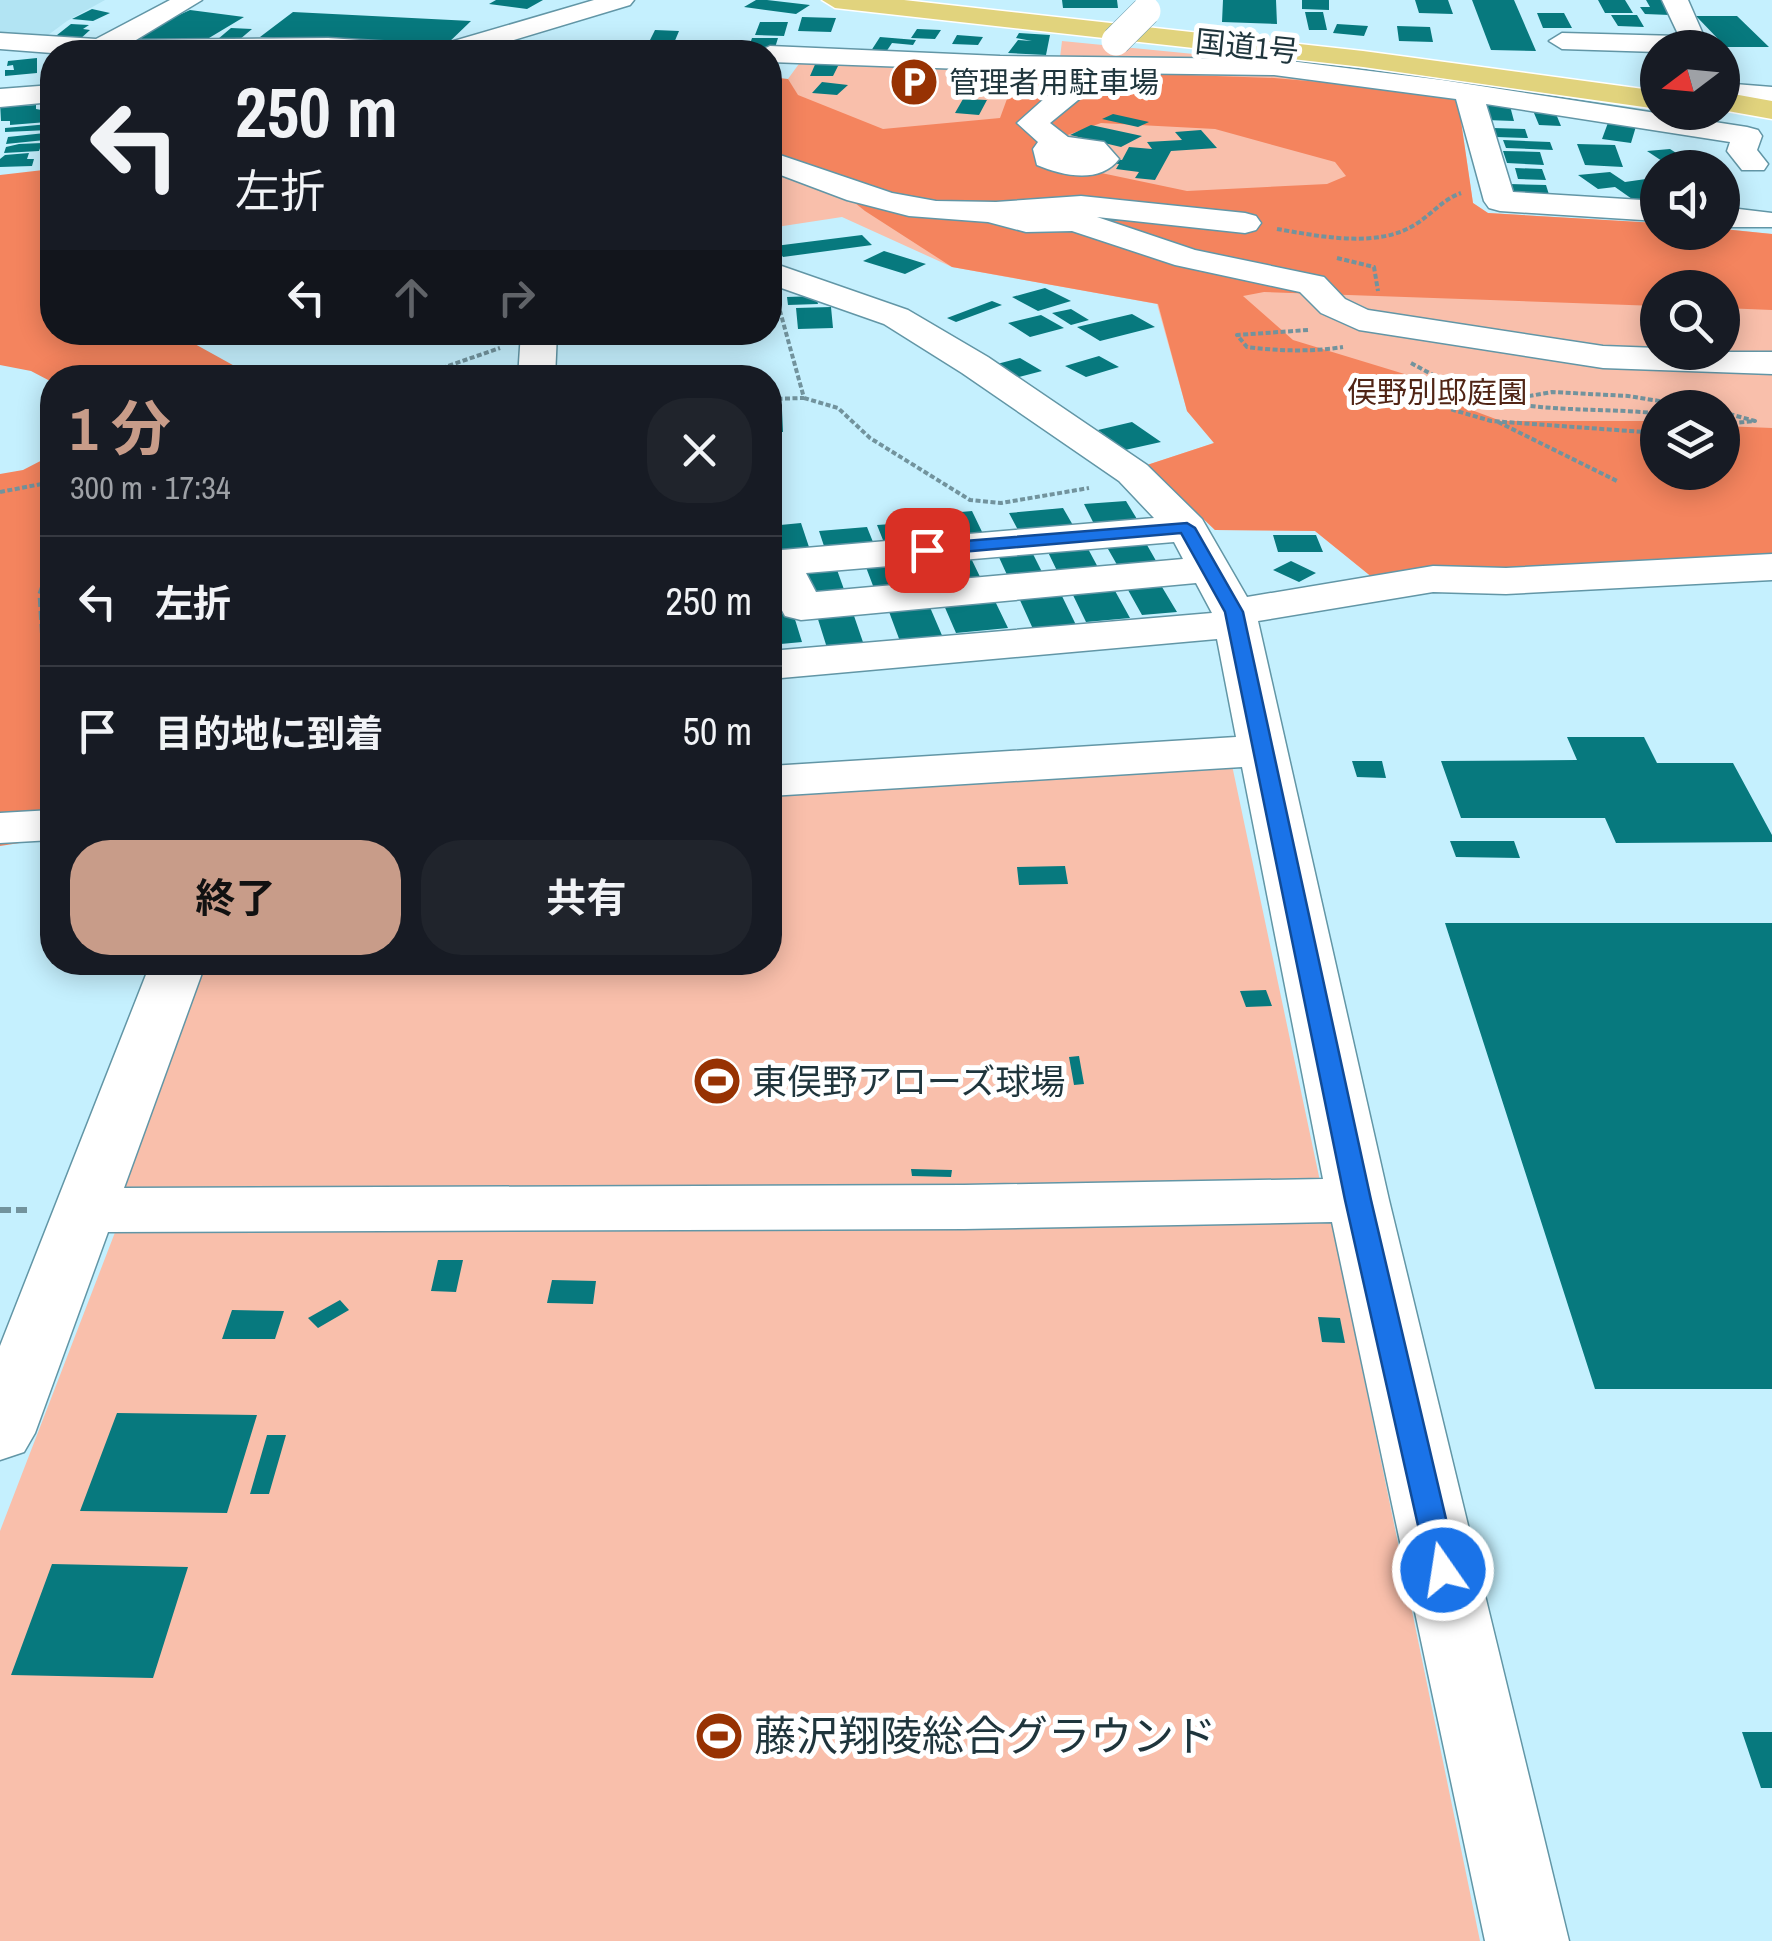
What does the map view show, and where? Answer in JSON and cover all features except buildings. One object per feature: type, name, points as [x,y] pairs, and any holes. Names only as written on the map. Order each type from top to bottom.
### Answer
[{"type":"highway","name":"国道1号","points":[[835,0],[1414,65],[1640,97]]},
{"type":"highway","name":"国道1号","points":[[915,0],[1449,60],[1627,86]]},
{"type":"highway","points":[[1740,101],[1771,102]]},
{"type":"highway","points":[[1740,108],[1771,102]]},
{"type":"street","points":[[116,40],[188,0]]},
{"type":"street","points":[[491,40],[621,0]]},
{"type":"street","points":[[1562,42],[1697,44],[1675,0]]},
{"type":"street","points":[[1060,145],[1032,124],[1077,83],[1115,57],[1150,6]]},
{"type":"street","points":[[0,41],[40,44]]},
{"type":"street","points":[[1602,43],[1614,61],[1640,65]]},
{"type":"street","points":[[782,54],[1115,57],[1274,67],[1470,92],[1747,136],[1742,152],[1753,164]]},
{"type":"street","points":[[1627,86],[1640,87]]},
{"type":"street","points":[[1740,86],[1771,102]]},
{"type":"street","points":[[1470,92],[1500,201],[1640,210]]},
{"type":"street","points":[[0,98],[40,95]]},
{"type":"street","points":[[1740,95],[1771,102]]},
{"type":"street","points":[[782,165],[898,208],[955,214],[1081,206],[1245,223]]},
{"type":"street","points":[[996,212],[1003,218],[1026,222],[1072,221],[1097,226],[1187,258],[1312,284],[1332,306],[1359,319],[1603,357],[1772,363]]},
{"type":"street","points":[[1740,218],[1762,220]]},
{"type":"street","points":[[782,292],[896,316],[975,365],[1134,474],[1218,583],[1262,754],[1358,1200],[1527,1941]]},
{"type":"street","points":[[782,562],[1218,583]]},
{"type":"street","points":[[782,568],[801,607],[1218,583],[1506,581],[1772,567]]},
{"type":"street","points":[[782,663],[1218,583]]},
{"type":"street","points":[[782,780],[1229,751],[1262,754]]},
{"type":"street","points":[[0,828],[40,826]]},
{"type":"street","points":[[0,1433],[175,975]]},
{"type":"street","points":[[85,1210],[964,1207],[1358,1200]]},
{"type":"path","points":[[1245,223],[1347,237],[1389,234],[1415,226],[1448,197],[1497,188]]},
{"type":"path","points":[[782,317],[804,398]]},
{"type":"path","points":[[1322,330],[1238,335],[1247,346],[1316,352],[1351,345],[1350,338],[1404,326],[1401,342],[1406,360],[1444,381],[1450,409],[1497,421],[1640,432]]},
{"type":"path","points":[[450,365],[508,345]]},
{"type":"path","points":[[1501,401],[1552,392],[1640,398]]},
{"type":"path","points":[[1447,394],[1543,410],[1605,408],[1640,412]]},
{"type":"path","points":[[782,399],[804,398],[838,408],[870,438],[970,500],[1001,503],[1081,490],[1134,474]]},
{"type":"path","points":[[1740,416],[1755,420],[1740,422]]},
{"type":"path","points":[[1497,421],[1510,431],[1543,442],[1617,481]]},
{"type":"path","points":[[0,492],[40,484]]},
{"type":"shaded area","points":[[0,0],[105,0],[40,41],[0,38]]},
{"type":"green space","name":"俣野別邸庭園","points":[[1062,41],[1204,55],[1457,94],[1473,203],[1488,213],[1640,222],[1640,250],[1740,250],[1740,231],[1772,234],[1772,557],[1378,582],[1315,531],[1215,530],[1147,465],[1214,443],[1187,411],[1157,304],[952,267],[842,217],[782,226],[782,83],[804,57],[1059,66]]},
{"type":"green space","name":"俣野別邸庭園","points":[[1018,69],[1274,78],[1457,94],[1473,203],[1488,213],[1640,222],[1640,250],[1740,250],[1740,231],[1772,234],[1772,310],[1740,309],[1740,270],[1640,270],[1640,305],[1264,292],[1243,296],[1293,340],[1411,376],[1461,406],[1501,421],[1640,421],[1640,490],[1740,490],[1740,427],[1772,428],[1772,557],[1378,582],[1315,531],[1215,530],[1147,465],[1214,443],[1187,411],[1158,304],[952,267],[865,211],[814,170],[782,158],[782,78],[788,79],[798,95],[883,129],[1000,118]],"holes":[[[1101,123],[1215,129],[1335,162],[1346,176],[1327,184],[1187,191],[1087,170],[1040,145]]]},
{"type":"green space","points":[[40,170],[40,345],[197,345],[233,365],[40,365],[40,376],[0,365],[0,175]]},
{"type":"green space","points":[[40,461],[40,840],[0,846],[0,474],[23,470]]},
{"type":"green space","name":"東俣野アローズ球場","points":[[1229,751],[1324,1200],[85,1210],[174,975],[782,975],[782,780]]},
{"type":"green space","name":"藤沢翔陵総合グラウンド","points":[[119,1222],[1332,1223],[1480,1941],[0,1941],[0,1531]]},
{"type":"place","name":"管理者用駐車場","points":[[914,82]]},
{"type":"place","name":"東俣野アローズ球場","points":[[717,1081]]},
{"type":"place","name":"藤沢翔陵総合グラウンド","points":[[719,1736]]},
{"type":"route","points":[[927,550],[1187,528],[1234,612],[1358,1200],[1443,1570]]}]
